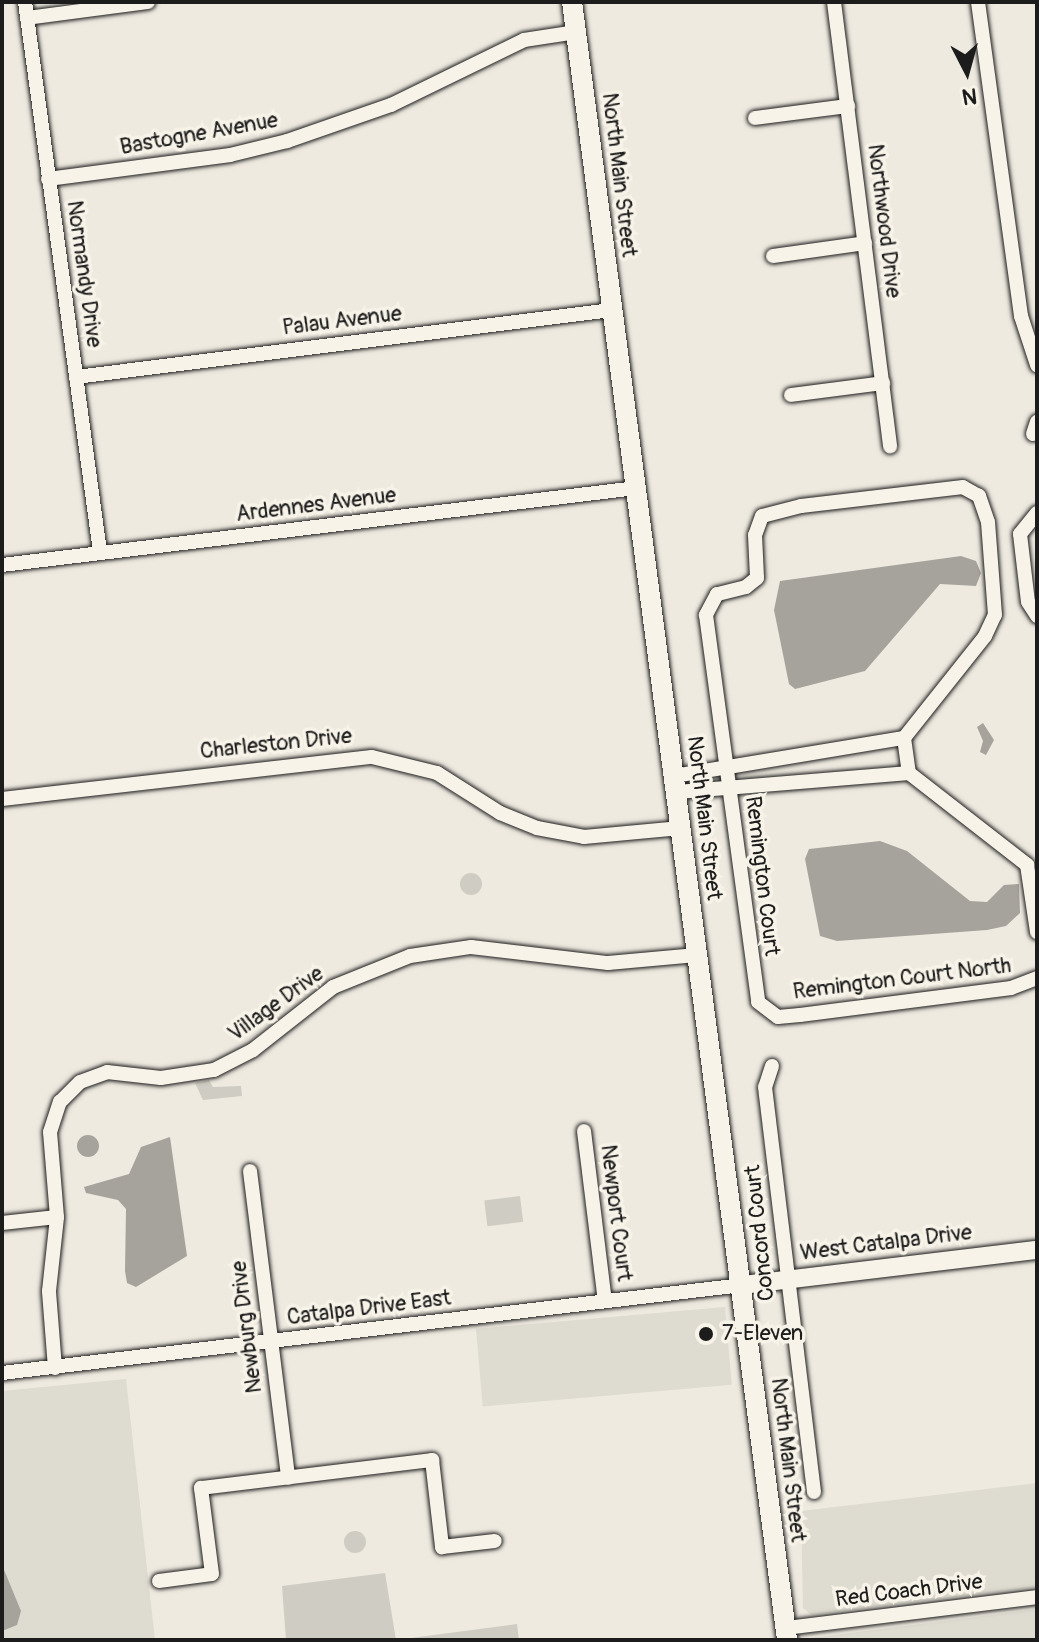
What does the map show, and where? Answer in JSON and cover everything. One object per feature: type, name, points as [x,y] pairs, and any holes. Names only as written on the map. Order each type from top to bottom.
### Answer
[{"type":"main road","name":"North Main Street","points":[[572,2],[786,1634]]},
{"type":"street","name":"Normandy Drive","points":[[25,2],[100,552]]},
{"type":"street","points":[[27,18],[148,2]]},
{"type":"street","name":"Northwood Drive","points":[[834,2],[890,446]]},
{"type":"street","points":[[978,2],[1021,316],[1037,365]]},
{"type":"street","name":"Bastogne Avenue","points":[[48,179],[230,155],[287,141],[391,105],[524,40],[576,32]]},
{"type":"street","points":[[755,118],[848,106]]},
{"type":"street","points":[[773,256],[865,243]]},
{"type":"street","name":"Palau Avenue","points":[[76,377],[612,310]]},
{"type":"street","points":[[791,395],[883,383]]},
{"type":"street","name":"Ardennes Avenue","points":[[2,565],[636,488]]},
{"type":"street","name":"Remington Court","points":[[770,1014],[755,993],[706,608],[717,594],[746,587],[757,578],[755,535],[762,516],[801,506],[973,490],[986,508],[995,615],[985,636],[904,738]]},
{"type":"street","points":[[1037,513],[1020,534],[1028,602],[1037,616]]},
{"type":"street","points":[[726,769],[904,738],[909,773]]},
{"type":"street","name":"Charleston Drive","points":[[2,799],[372,757],[437,773],[500,813],[537,828],[584,837],[681,828]]},
{"type":"street","name":"Remington Court","points":[[676,784],[726,769]]},
{"type":"street","points":[[729,786],[909,773],[1027,865],[1037,932]]},
{"type":"street","name":"Remington Court","points":[[676,784],[729,786]]},
{"type":"street","name":"Village Drive","points":[[55,1368],[49,1291],[57,1217],[53,1116],[68,1092],[94,1074],[176,1077],[214,1070],[253,1050],[333,987],[410,956],[471,947],[608,963],[697,955]]},
{"type":"street","name":"Remington Court North","points":[[770,1014],[800,1015],[1011,988],[1037,978]]},
{"type":"street","name":"Concord Court","points":[[772,1066],[765,1087],[814,1492]]},
{"type":"street","name":"Newport Court","points":[[584,1131],[605,1301]]},
{"type":"street","name":"Newburg Drive","points":[[250,1171],[288,1478]]},
{"type":"street","points":[[2,1223],[57,1217]]},
{"type":"street","name":"West Catalpa Drive","points":[[742,1285],[1037,1250]]},
{"type":"street","name":"Catalpa Drive East","points":[[2,1373],[742,1285]]},
{"type":"street","points":[[159,1581],[212,1574],[201,1488],[432,1460],[442,1547],[495,1541]]},
{"type":"street","name":"Red Coach Drive","points":[[786,1634],[1037,1597]]},
{"type":"shaded area","points":[[961,556],[976,561],[981,573],[976,586],[940,584],[865,671],[795,689],[789,684],[774,610],[780,581]]},
{"type":"shaded area","points":[[983,723],[994,740],[986,755],[980,752],[983,741],[977,727]]},
{"type":"shaded area","points":[[880,841],[907,851],[970,901],[987,902],[1004,885],[1019,884],[1020,913],[1006,926],[987,930],[837,941],[820,936],[805,859],[809,849]]},
{"type":"shaded area","points":[[471,873],[479,876],[482,884],[479,892],[471,895],[463,892],[460,884],[463,876]]},
{"type":"shaded area","points":[[209,1080],[213,1087],[241,1086],[242,1096],[203,1100],[195,1083]]},
{"type":"shaded area","points":[[88,1135],[96,1138],[99,1146],[96,1154],[88,1157],[80,1154],[77,1146],[80,1138]]},
{"type":"shaded area","points":[[170,1137],[187,1256],[136,1287],[127,1283],[125,1271],[126,1209],[118,1200],[86,1193],[84,1187],[129,1174],[141,1147]]},
{"type":"shaded area","points":[[520,1196],[523,1222],[487,1226],[484,1200]]},
{"type":"shaded area","points":[[725,1307],[732,1385],[483,1406],[476,1329]]},
{"type":"shaded area","points":[[126,1379],[155,1640],[2,1640],[2,1391]]},
{"type":"shaded area","points":[[1037,1483],[1037,1587],[811,1615],[803,1608],[801,1511]]},
{"type":"shaded area","points":[[355,1531],[363,1534],[366,1542],[363,1550],[355,1553],[347,1550],[344,1542],[347,1534]]},
{"type":"shaded area","points":[[2,1565],[21,1611],[17,1625],[2,1631]]},
{"type":"shaded area","points":[[385,1573],[396,1640],[286,1640],[282,1586]]},
{"type":"shaded area","points":[[1037,1609],[1037,1640],[810,1640],[811,1638]]},
{"type":"shaded area","points":[[517,1624],[519,1640],[396,1640]]},
{"type":"place","name":"7-Eleven","points":[[706,1334]]}]
